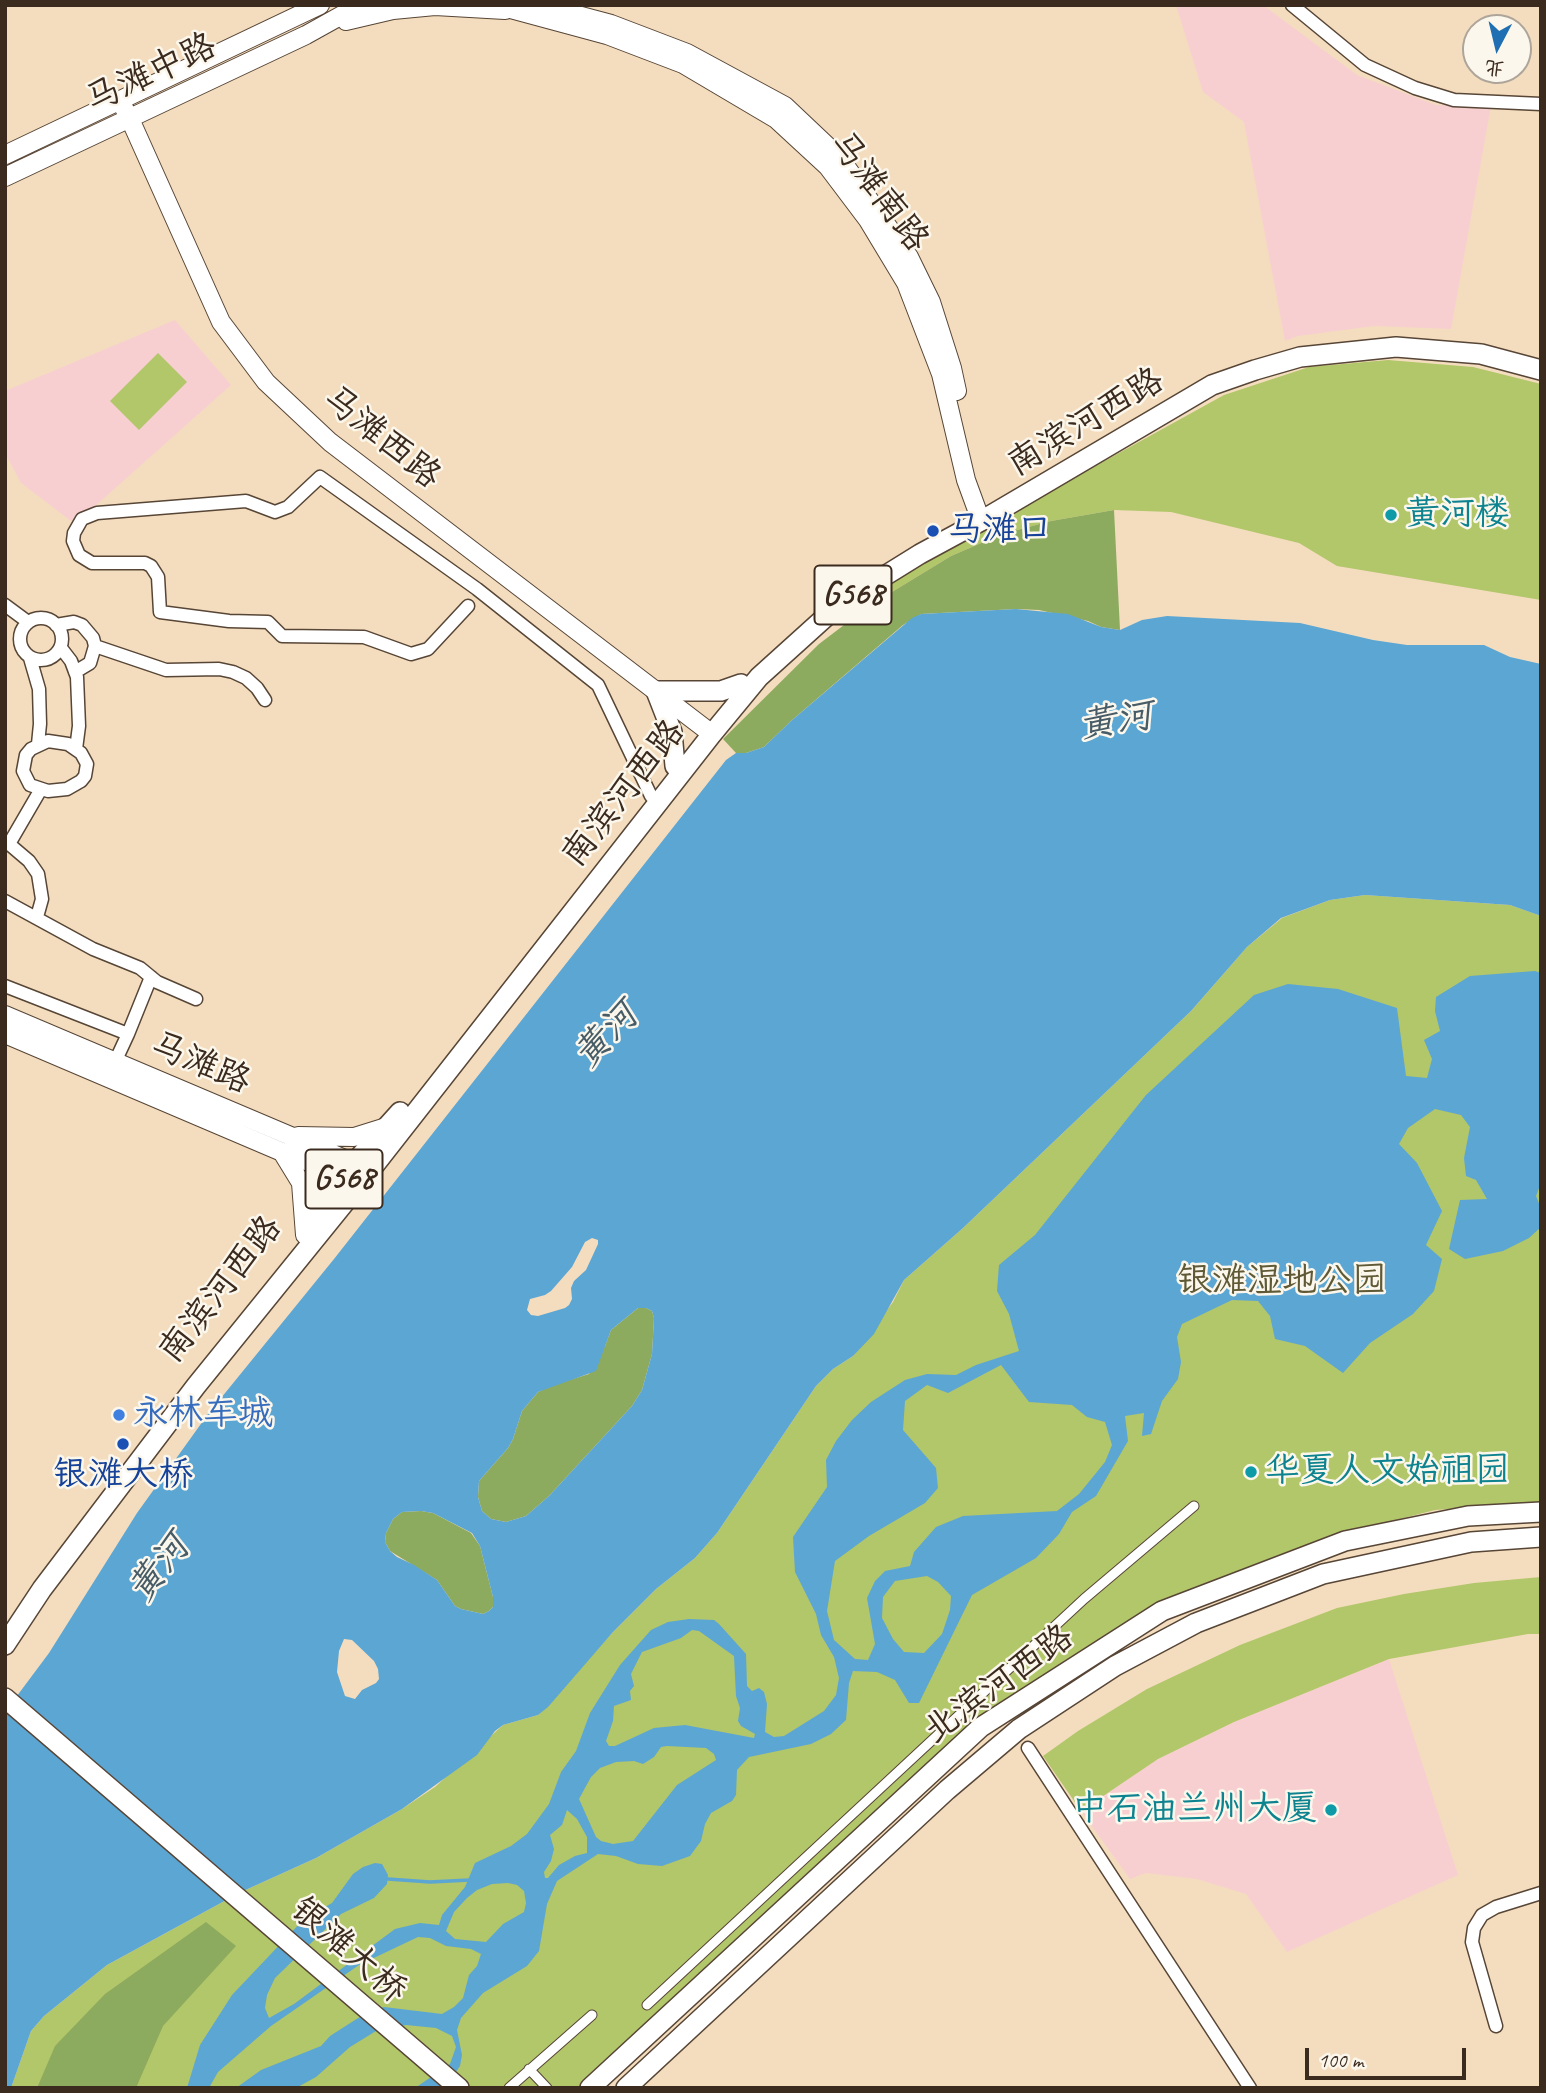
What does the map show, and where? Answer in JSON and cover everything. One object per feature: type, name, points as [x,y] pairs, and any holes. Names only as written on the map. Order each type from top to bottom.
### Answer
[{"type":"main road","name":"马滩中路","points":[[5,155],[320,5]]},
{"type":"main road","name":"马滩中路","points":[[5,177],[306,35],[360,5]]},
{"type":"main road","name":"马滩南路","points":[[540,5],[611,24],[687,52],[785,106],[840,158],[909,257],[931,302],[952,368],[984,515]]},
{"type":"main road","name":"马滩南路","points":[[306,35],[359,17],[393,10],[435,6],[501,8],[607,35],[683,64],[776,119],[828,167],[868,220],[906,283],[941,374],[966,480],[984,515]]},
{"type":"main road","name":"马滩西路","points":[[120,101],[221,322],[267,382],[330,442],[708,731]]},
{"type":"main road","name":"南滨河西路","points":[[5,1645],[42,1589],[358,1173],[386,1127],[428,1081],[675,766],[759,677],[841,603],[1207,377],[1297,346],[1395,338],[1482,346],[1541,362]]},
{"type":"main road","name":"南滨河西路","points":[[5,1628],[35,1583],[180,1393],[305,1235],[434,1086],[752,670],[835,595],[915,546],[984,515],[1212,385],[1255,369],[1300,358],[1353,350],[1396,348],[1481,355],[1541,370]]},
{"type":"main road","points":[[675,766],[672,732],[656,691],[721,691],[741,684]]},
{"type":"main road","name":"马滩路","points":[[5,1015],[116,1062],[284,1144]]},
{"type":"main road","name":"马滩路","points":[[5,1034],[358,1173]]},
{"type":"main road","points":[[305,1235],[301,1183],[284,1144],[354,1137],[386,1127]]},
{"type":"main road","name":"北滨河西路","points":[[590,2088],[981,1727],[1162,1611],[1345,1541],[1468,1516],[1541,1512]]},
{"type":"main road","name":"北滨河西路","points":[[626,2088],[947,1790],[1019,1729],[1115,1667],[1196,1623],[1323,1574],[1471,1542],[1541,1536]]},
{"type":"main road","name":"银滩大桥","points":[[5,1698],[459,2088]]},
{"type":"main road","name":"银滩大桥","points":[[5,1712],[443,2088]]},
{"type":"street","points":[[1292,5],[1365,65],[1415,88],[1454,100],[1541,104]]},
{"type":"street","points":[[468,606],[428,649],[411,654],[364,637],[282,636],[268,622],[229,621],[160,612],[158,577],[150,566],[145,562],[92,564],[79,555],[73,541],[74,533],[82,519],[97,513],[246,501],[275,512],[289,507],[320,477],[477,589],[598,685],[651,796]]},
{"type":"street","points":[[5,605],[28,622]]},
{"type":"street","points":[[30,658],[48,660],[61,648],[62,635],[56,625],[46,618],[28,622],[19,637],[21,649],[30,658],[39,689],[38,744]]},
{"type":"street","points":[[56,625],[65,622],[82,625],[88,630],[95,646],[90,663],[75,672]]},
{"type":"street","points":[[95,646],[166,670],[219,669],[233,672],[246,678],[265,700]]},
{"type":"street","points":[[61,648],[71,661],[80,694],[76,749]]},
{"type":"street","points":[[58,741],[76,749],[81,752],[87,764],[85,776],[80,781],[67,789],[48,791],[30,785],[23,771],[26,755],[38,744],[58,741]]},
{"type":"street","points":[[37,916],[42,899],[38,874],[29,861],[9,844],[41,789]]},
{"type":"street","points":[[5,901],[37,916],[93,949],[140,968],[151,977],[196,999]]},
{"type":"street","points":[[116,1062],[151,977]]},
{"type":"street","points":[[5,986],[128,1034]]},
{"type":"street","points":[[647,2005],[1084,1599],[1194,1506]]},
{"type":"street","points":[[1028,1748],[1250,2088]]},
{"type":"street","points":[[1496,2026],[1472,1942],[1474,1928],[1482,1915],[1496,1907],[1541,1893]]},
{"type":"street","points":[[509,2088],[592,2015]]},
{"type":"street","points":[[529,2069],[547,2088]]},
{"type":"shaded area","points":[[1176,5],[1263,5],[1357,75],[1436,105],[1491,106],[1451,329],[1374,326],[1298,336],[1285,341],[1244,122],[1203,92]]},
{"type":"shaded area","points":[[175,320],[231,385],[75,524],[21,483],[5,453],[5,391]]},
{"type":"shaded area","points":[[1389,1659],[1458,1875],[1287,1952],[1246,1894],[1197,1879],[1146,1873],[1130,1879],[1081,1811],[1158,1759],[1234,1722]]},
{"type":"green space","points":[[158,353],[187,382],[139,430],[110,401]]},
{"type":"green space","points":[[1388,360],[1473,367],[1541,384],[1541,600],[1337,566],[1299,543],[1171,512],[1114,510],[1051,521],[1002,534],[951,556],[869,606],[860,596],[1224,395],[1309,367]]},
{"type":"green space","points":[[1114,510],[1120,630],[1039,610],[921,614],[903,625],[764,747],[736,753],[723,739],[819,644],[869,606],[951,556],[1002,534],[1051,521]]},
{"type":"green space","name":"银滩湿地公园","points":[[1365,895],[1510,905],[1541,916],[1541,1502],[1435,1510],[1325,1538],[1162,1611],[981,1727],[590,2088],[11,2088],[31,2031],[44,2016],[107,1965],[241,1892],[316,1858],[402,1809],[435,1787],[503,1725],[538,1715],[613,1632],[656,1589],[695,1558],[717,1533],[816,1386],[833,1369],[853,1356],[893,1302],[904,1280],[963,1228],[1191,1011],[1247,947],[1282,918],[1330,900]]},
{"type":"green space","points":[[638,1308],[652,1311],[652,1354],[642,1390],[632,1406],[549,1496],[526,1516],[506,1522],[491,1519],[482,1511],[478,1497],[479,1481],[508,1448],[522,1411],[538,1392],[589,1374],[611,1330]]},
{"type":"green space","points":[[402,1512],[433,1513],[471,1533],[480,1546],[493,1597],[493,1607],[489,1611],[483,1614],[455,1606],[437,1580],[390,1551],[385,1542],[393,1519]]},
{"type":"green space","points":[[1541,1577],[1541,1634],[1528,1634],[1389,1659],[1234,1722],[1158,1759],[1081,1811],[1043,1756],[1147,1689],[1240,1645],[1337,1608],[1474,1583]]},
{"type":"green space","points":[[206,1922],[236,1946],[163,2026],[136,2088],[37,2088],[55,2046],[105,1994]]},
{"type":"water","name":"黄河","points":[[1016,609],[1068,614],[1101,627],[1120,630],[1142,620],[1167,616],[1300,623],[1407,645],[1484,645],[1510,657],[1541,664],[1541,916],[1510,905],[1365,895],[1330,900],[1281,918],[1247,947],[1191,1011],[963,1228],[904,1280],[874,1334],[853,1356],[833,1369],[816,1386],[717,1533],[695,1558],[656,1589],[613,1632],[548,1707],[538,1715],[503,1725],[495,1731],[477,1755],[402,1809],[316,1858],[241,1892],[107,1965],[44,2016],[31,2031],[11,2088],[5,2088],[5,1712],[49,1653],[137,1513],[208,1414],[334,1259],[726,760],[736,753],[764,747],[912,618],[921,614]],"holes":[[[592,1238],[598,1240],[586,1270],[574,1281],[569,1305],[538,1316],[531,1315],[527,1310],[530,1299],[551,1291],[572,1267],[585,1242]],[[638,1308],[652,1311],[652,1354],[642,1390],[632,1406],[549,1496],[526,1516],[506,1522],[491,1519],[482,1511],[478,1497],[479,1481],[508,1448],[522,1411],[538,1392],[596,1371],[611,1330]],[[402,1512],[433,1513],[472,1533],[480,1546],[493,1597],[493,1607],[489,1611],[483,1614],[455,1606],[437,1580],[390,1551],[385,1542],[386,1533],[393,1519]],[[344,1639],[352,1640],[374,1661],[378,1669],[379,1679],[376,1683],[362,1690],[355,1699],[345,1696],[337,1672],[339,1651]]]},
{"type":"water","points":[[1535,971],[1541,973],[1541,1183],[1536,1196],[1541,1208],[1541,1227],[1529,1238],[1503,1251],[1465,1259],[1449,1249],[1460,1200],[1487,1199],[1476,1180],[1466,1176],[1464,1158],[1470,1127],[1461,1115],[1435,1109],[1408,1128],[1399,1144],[1417,1163],[1442,1211],[1426,1245],[1442,1259],[1434,1291],[1413,1314],[1370,1343],[1343,1373],[1305,1346],[1275,1339],[1270,1316],[1258,1301],[1232,1300],[1182,1324],[1177,1337],[1181,1362],[1178,1379],[1162,1401],[1151,1434],[1142,1436],[1144,1413],[1125,1416],[1128,1441],[1096,1496],[1072,1512],[1059,1534],[1036,1558],[972,1595],[919,1703],[909,1703],[895,1680],[877,1672],[853,1671],[849,1683],[846,1720],[831,1734],[811,1744],[749,1757],[737,1770],[736,1795],[732,1801],[711,1813],[701,1841],[690,1856],[662,1866],[638,1864],[616,1856],[598,1854],[557,1881],[547,1904],[539,1951],[527,1966],[483,1993],[461,2018],[457,2030],[462,2055],[460,2066],[446,2086],[415,2088],[450,2064],[456,2047],[452,2036],[436,2028],[406,2025],[376,2031],[350,2047],[316,2077],[296,2088],[236,2088],[261,2070],[321,2046],[330,2036],[366,2013],[384,2007],[442,2014],[454,2007],[463,1998],[469,1975],[477,1966],[481,1954],[471,1949],[446,1946],[430,1938],[418,1937],[359,1965],[271,2026],[218,2072],[209,2088],[187,2088],[200,2045],[232,1995],[304,1919],[332,1903],[353,1874],[363,1867],[382,1864],[388,1875],[387,1884],[374,1898],[341,1914],[275,1978],[267,1995],[265,2008],[269,2018],[294,2004],[395,1929],[420,1923],[439,1925],[442,1915],[465,1887],[475,1863],[511,1846],[527,1834],[549,1804],[561,1772],[576,1751],[590,1713],[620,1665],[651,1630],[668,1622],[689,1619],[714,1620],[719,1624],[746,1654],[747,1686],[752,1691],[759,1688],[764,1692],[767,1704],[765,1732],[774,1737],[784,1736],[824,1711],[836,1695],[839,1678],[834,1657],[821,1635],[816,1614],[795,1572],[793,1537],[827,1487],[826,1460],[852,1420],[871,1402],[905,1380],[927,1374],[956,1375],[976,1365],[1019,1351],[1009,1314],[997,1291],[999,1265],[1035,1235],[1146,1095],[1254,995],[1288,984],[1338,989],[1397,1008],[1406,1076],[1427,1078],[1432,1059],[1424,1040],[1440,1031],[1435,1011],[1436,997],[1470,976]],"holes":[[[1001,1365],[1029,1402],[1072,1405],[1087,1417],[1105,1422],[1112,1445],[1105,1462],[1079,1494],[1057,1511],[963,1516],[936,1527],[914,1552],[910,1566],[885,1571],[875,1581],[867,1598],[875,1644],[868,1660],[855,1659],[834,1640],[827,1611],[835,1561],[869,1536],[925,1503],[938,1488],[936,1468],[903,1430],[905,1401],[927,1385],[948,1393]],[[927,1576],[938,1582],[951,1596],[950,1610],[942,1634],[924,1653],[904,1652],[893,1639],[882,1618],[883,1597],[895,1581]],[[692,1630],[699,1631],[734,1656],[736,1696],[740,1708],[738,1721],[741,1726],[755,1734],[754,1738],[685,1725],[654,1728],[615,1746],[609,1746],[606,1741],[613,1721],[614,1706],[631,1700],[630,1691],[634,1686],[631,1674],[642,1652],[681,1638]],[[661,1747],[706,1748],[714,1754],[716,1760],[677,1785],[633,1841],[613,1844],[601,1841],[596,1837],[579,1799],[591,1777],[600,1768],[616,1762],[634,1761],[643,1764],[654,1757]],[[567,1810],[577,1819],[587,1837],[587,1853],[559,1865],[545,1878],[544,1872],[554,1849],[550,1835],[562,1825]],[[492,1884],[517,1885],[524,1891],[524,1912],[503,1924],[486,1942],[455,1939],[446,1931],[454,1912],[477,1890]]]},
{"type":"waterway","points":[[388,1879],[430,1882],[470,1880]]},
{"type":"place","name":"黄河楼","points":[[1391,515]]},
{"type":"place","name":"马滩口","points":[[933,531]]},
{"type":"place","name":"永林车城","points":[[119,1415]]},
{"type":"place","name":"银滩大桥","points":[[123,1444]]},
{"type":"place","name":"华夏人文始祖园","points":[[1251,1472]]},
{"type":"place","name":"中石油兰州大厦","points":[[1331,1810]]}]
